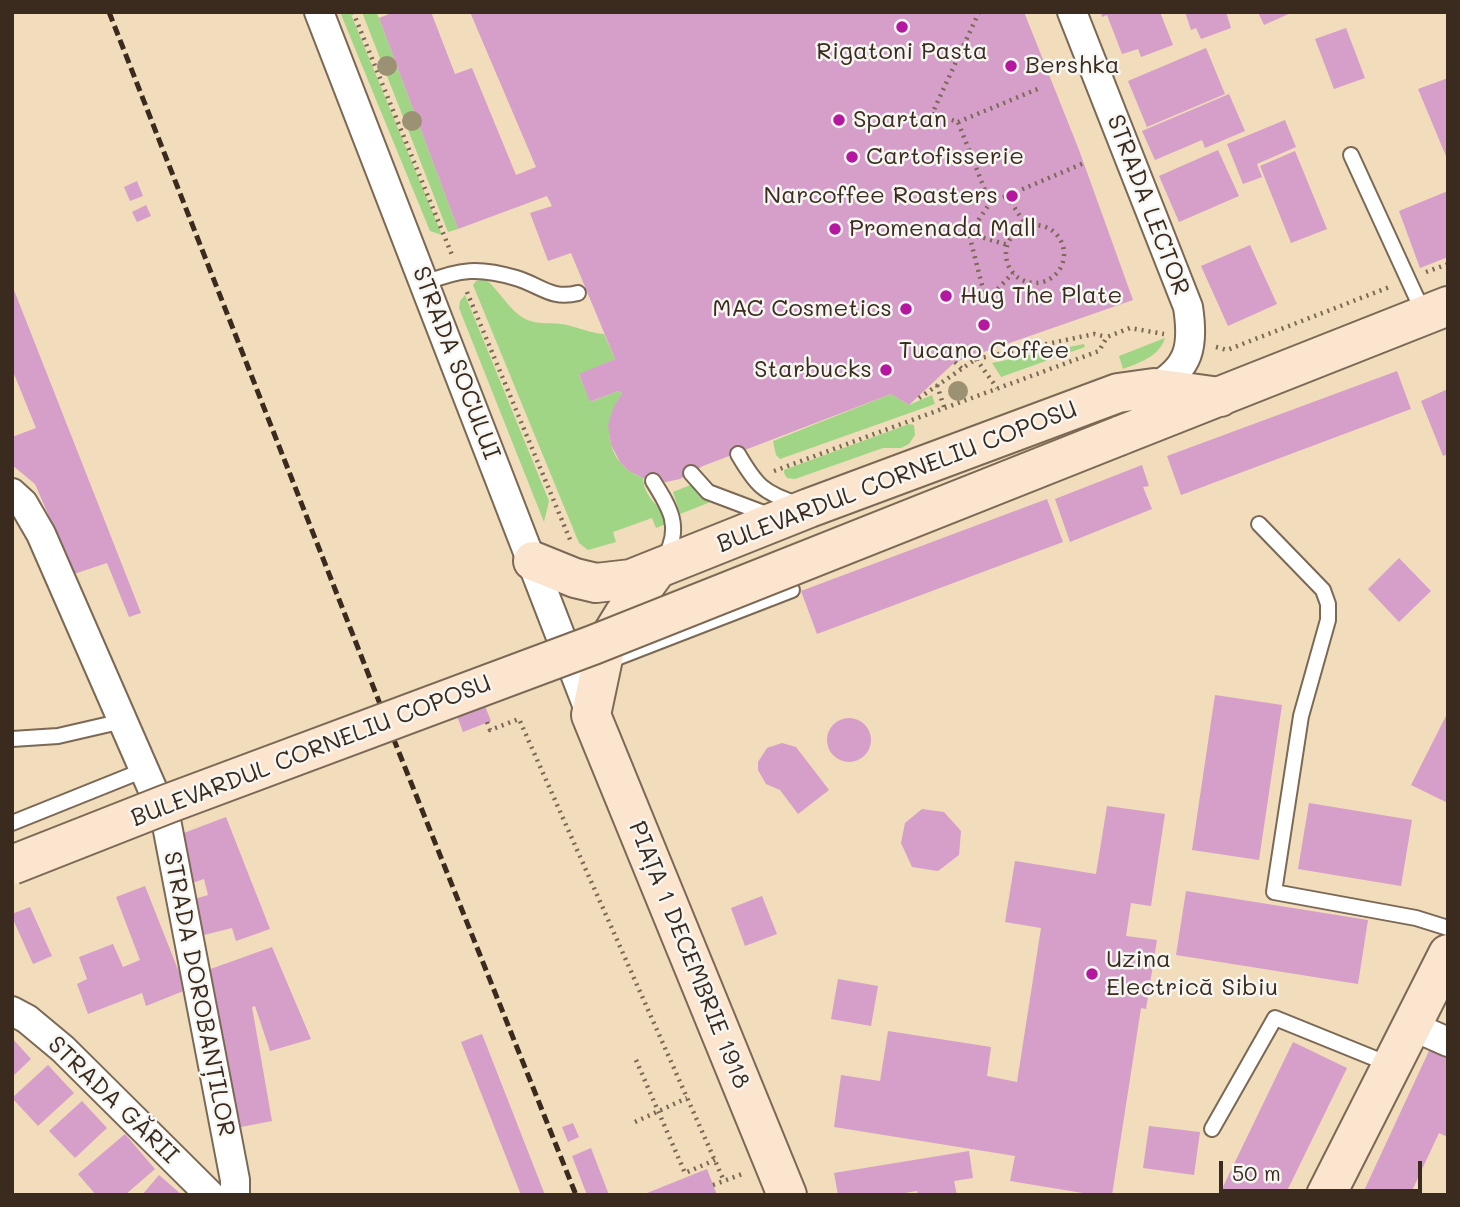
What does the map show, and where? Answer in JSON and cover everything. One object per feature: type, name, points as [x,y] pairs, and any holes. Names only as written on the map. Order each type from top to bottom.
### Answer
[{"type":"street","name":"STRADA SOCULUI","points":[[319,12],[591,715]]},
{"type":"street","name":"STRADA LECTOR","points":[[1072,12],[1188,307],[1192,331],[1182,367],[1169,380],[1154,388]]},
{"type":"street","name":"BULEVARDUL CORNELIU COPOSU","points":[[12,864],[593,645],[1436,311]]},
{"type":"street","name":"BULEVARDUL CORNELIU COPOSU","points":[[533,561],[575,579],[596,583],[631,579],[794,514],[1118,393],[1154,388],[1220,397]]},
{"type":"street","name":"STRADA DOROBANȚILOR","points":[[12,493],[23,503],[41,534],[166,820],[235,1180],[235,1195]]},
{"type":"street","points":[[591,715],[606,644],[657,569]]},
{"type":"street","name":"PIAȚA 1 DECEMBRIE 1918","points":[[591,715],[787,1195]]},
{"type":"street","points":[[1325,1195],[1448,954]]},
{"type":"street","name":"STRADA GĂRII","points":[[12,1011],[26,1018],[63,1049],[210,1195]]},
{"type":"street","points":[[1412,1026],[1448,1042]]},
{"type":"lane","points":[[1351,155],[1408,279],[1436,311]]},
{"type":"lane","points":[[425,283],[459,271],[476,270],[516,278],[558,296],[578,293]]},
{"type":"lane","points":[[738,454],[753,480],[794,514]]},
{"type":"lane","points":[[691,473],[708,492],[794,514]]},
{"type":"lane","points":[[653,481],[674,524],[672,544],[657,569]]},
{"type":"lane","points":[[1259,524],[1323,590],[1328,604],[1328,620],[1301,716],[1274,892],[1406,916],[1448,928]]},
{"type":"lane","points":[[601,664],[792,590]]},
{"type":"lane","points":[[12,738],[58,736],[123,721]]},
{"type":"lane","points":[[12,823],[144,770]]},
{"type":"lane","points":[[1212,1129],[1275,1018],[1393,1066]]},
{"type":"path","points":[[353,12],[575,547]]},
{"type":"path","points":[[979,12],[932,114],[958,122],[1040,88]]},
{"type":"path","points":[[958,122],[990,203]]},
{"type":"path","points":[[1013,273],[986,301],[969,234],[990,203],[1084,163]]},
{"type":"path","points":[[1007,196],[1027,227]]},
{"type":"path","points":[[1038,225],[1055,233],[1061,242],[1063,261],[1053,277],[1044,282],[1026,282],[1013,273],[1007,260],[1012,236],[1027,227],[1038,225]]},
{"type":"path","points":[[969,234],[1008,245]]},
{"type":"path","points":[[919,398],[976,359],[1094,334],[1107,337],[1130,328],[1227,350],[1448,264]]},
{"type":"path","points":[[753,480],[1099,351],[1107,337]]},
{"type":"path","points":[[976,359],[998,388]]},
{"type":"path","points":[[955,362],[962,369]]},
{"type":"path","points":[[937,386],[944,407]]},
{"type":"path","points":[[487,722],[490,730],[519,719],[724,1181]]},
{"type":"path","points":[[636,1060],[685,1173],[715,1160]]},
{"type":"path","points":[[635,1122],[687,1098]]},
{"type":"green space","points":[[340,12],[350,12],[442,235],[430,231]]},
{"type":"green space","points":[[362,12],[376,12],[379,18],[458,229],[448,232]]},
{"type":"green space","points":[[485,279],[514,311],[525,319],[604,334],[615,359],[579,375],[591,402],[618,391],[622,393],[611,418],[610,442],[620,462],[643,478],[646,491],[668,523],[656,528],[652,518],[613,532],[616,542],[588,550],[579,543],[473,285],[476,281]]},
{"type":"green space","points":[[465,295],[549,501],[544,522],[459,308]]},
{"type":"green space","points":[[1165,338],[1154,354],[1123,369],[1119,356]]},
{"type":"green space","points":[[1084,344],[1085,347],[1001,377],[992,363]]},
{"type":"green space","points":[[891,394],[909,405],[932,395],[935,404],[780,459],[776,455],[773,441]]},
{"type":"green space","points":[[909,424],[914,425],[915,435],[909,444],[901,448],[883,448],[795,479],[787,478],[784,473],[784,470]]},
{"type":"green space","points":[[693,484],[713,501],[680,514],[673,492]]},
{"type":"building","name":"Promenada Mall","points":[[394,12],[431,12],[455,74],[472,68],[516,175],[536,167],[470,12],[1024,12],[1079,150],[1133,300],[955,362],[909,405],[891,394],[703,466],[680,479],[666,482],[645,479],[629,471],[620,462],[611,445],[608,425],[613,408],[622,393],[618,391],[590,402],[579,374],[615,359],[571,253],[548,261],[530,213],[552,206],[547,196],[458,229],[379,18]]},
{"type":"building","points":[[1101,12],[1160,12],[1173,45],[1141,57],[1138,49],[1122,54],[1107,15],[1102,17]]},
{"type":"building","points":[[1185,12],[1226,12],[1231,28],[1201,39],[1196,28],[1191,30]]},
{"type":"building","points":[[1258,12],[1293,12],[1264,25]]},
{"type":"building","points":[[1346,28],[1365,78],[1334,89],[1315,39]]},
{"type":"building","points":[[1206,48],[1225,94],[1147,127],[1128,81]]},
{"type":"building","points":[[1448,78],[1448,161],[1418,89]]},
{"type":"building","points":[[1229,94],[1245,131],[1205,148],[1202,140],[1155,160],[1142,131]]},
{"type":"building","points":[[1285,120],[1296,147],[1257,164],[1262,177],[1243,184],[1227,144]]},
{"type":"building","points":[[1218,150],[1239,196],[1179,222],[1159,176]]},
{"type":"building","points":[[1295,151],[1327,229],[1291,243],[1260,166]]},
{"type":"building","points":[[137,181],[143,196],[130,201],[124,187]]},
{"type":"building","points":[[1448,191],[1448,257],[1420,268],[1399,211]]},
{"type":"building","points":[[146,205],[151,216],[137,222],[132,212]]},
{"type":"building","points":[[1250,245],[1277,304],[1228,326],[1201,266]]},
{"type":"building","points":[[12,285],[141,613],[129,617],[107,563],[74,574],[35,484],[12,465],[12,437],[36,428],[12,369]]},
{"type":"building","points":[[1397,371],[1411,409],[1181,495],[1167,456]]},
{"type":"building","points":[[1448,389],[1448,454],[1443,456],[1421,401]]},
{"type":"building","points":[[1142,465],[1149,486],[1143,487],[1152,509],[1070,542],[1055,499]]},
{"type":"building","points":[[1047,499],[1063,542],[817,634],[801,591]]},
{"type":"building","points":[[1399,558],[1431,591],[1399,622],[1368,589]]},
{"type":"building","points":[[1215,695],[1282,705],[1259,860],[1192,850]]},
{"type":"building","points":[[485,706],[491,721],[463,732],[457,716]]},
{"type":"building","points":[[1448,712],[1448,803],[1411,785]]},
{"type":"building","points":[[849,718],[858,719],[865,724],[870,731],[870,749],[865,756],[858,761],[849,762],[840,761],[833,756],[828,749],[827,740],[828,731],[833,724],[840,719]]},
{"type":"building","points":[[782,743],[796,747],[829,790],[798,814],[780,790],[766,784],[758,770],[758,762],[767,748]]},
{"type":"building","points":[[1309,803],[1412,820],[1401,886],[1298,869]]},
{"type":"building","name":"Uzina Electrică Sibiu","points":[[1107,806],[1165,814],[1151,906],[1131,903],[1126,936],[1157,940],[1146,1009],[1141,1008],[1112,1195],[1095,1195],[1010,1181],[1015,1156],[834,1127],[841,1075],[880,1081],[888,1031],[991,1047],[987,1076],[1017,1082],[1041,928],[1005,922],[1015,861],[1096,874]]},
{"type":"building","points":[[922,809],[944,812],[961,831],[959,855],[938,871],[912,867],[901,843],[905,823]]},
{"type":"building","points":[[226,817],[270,929],[236,941],[232,928],[200,936],[191,900],[208,895],[204,879],[186,885],[176,836]]},
{"type":"building","points":[[145,886],[186,990],[146,1006],[142,993],[88,1014],[77,984],[87,979],[79,957],[113,944],[123,967],[140,960],[116,897]]},
{"type":"building","points":[[1186,891],[1368,920],[1358,984],[1176,955]]},
{"type":"building","points":[[762,896],[777,934],[745,946],[731,908]]},
{"type":"building","points":[[30,907],[52,956],[33,964],[12,917],[12,914]]},
{"type":"building","points":[[272,947],[311,1039],[270,1051],[255,1006],[252,1007],[272,1121],[236,1128],[205,971]]},
{"type":"building","points":[[838,979],[878,986],[871,1026],[831,1019]]},
{"type":"building","points":[[482,1034],[545,1195],[521,1195],[461,1042]]},
{"type":"building","points":[[12,1038],[31,1059],[12,1077]]},
{"type":"building","points":[[1435,1038],[1448,1043],[1448,1137],[1439,1133],[1410,1195],[1362,1195]]},
{"type":"building","points":[[1293,1042],[1347,1068],[1285,1195],[1219,1195]]},
{"type":"building","points":[[48,1065],[74,1093],[38,1126],[12,1098]]},
{"type":"building","points":[[82,1101],[107,1128],[75,1158],[49,1131]]},
{"type":"building","points":[[573,1123],[579,1137],[568,1142],[562,1127]]},
{"type":"building","points":[[1149,1126],[1200,1132],[1194,1175],[1143,1168]]},
{"type":"building","points":[[125,1134],[155,1169],[125,1195],[96,1195],[78,1174]]},
{"type":"building","points":[[591,1148],[609,1195],[587,1195],[572,1156]]},
{"type":"building","points":[[969,1151],[973,1178],[954,1181],[957,1195],[918,1195],[917,1191],[892,1195],[838,1195],[834,1173]]},
{"type":"building","points":[[707,1169],[717,1195],[642,1195]]},
{"type":"building","points":[[159,1175],[182,1195],[142,1195]]},
{"type":"railway","points":[[109,12],[398,750],[576,1195]]},
{"type":"place","name":"Rigatoni Pasta","points":[[902,27]]},
{"type":"place","name":"Bershka","points":[[1011,66]]},
{"type":"place","name":"Spartan","points":[[839,120]]},
{"type":"place","name":"Cartofisserie","points":[[852,157]]},
{"type":"place","name":"Narcoffee Roasters","points":[[1012,196]]},
{"type":"place","name":"Promenada Mall","points":[[835,229]]},
{"type":"place","name":"Hug The Plate","points":[[946,296]]},
{"type":"place","name":"MAC Cosmetics","points":[[906,309]]},
{"type":"place","name":"Tucano Coffee","points":[[984,325]]},
{"type":"place","name":"Starbucks","points":[[886,370]]},
{"type":"place","name":"Uzina Electrică Sibiu","points":[[1092,974]]}]
